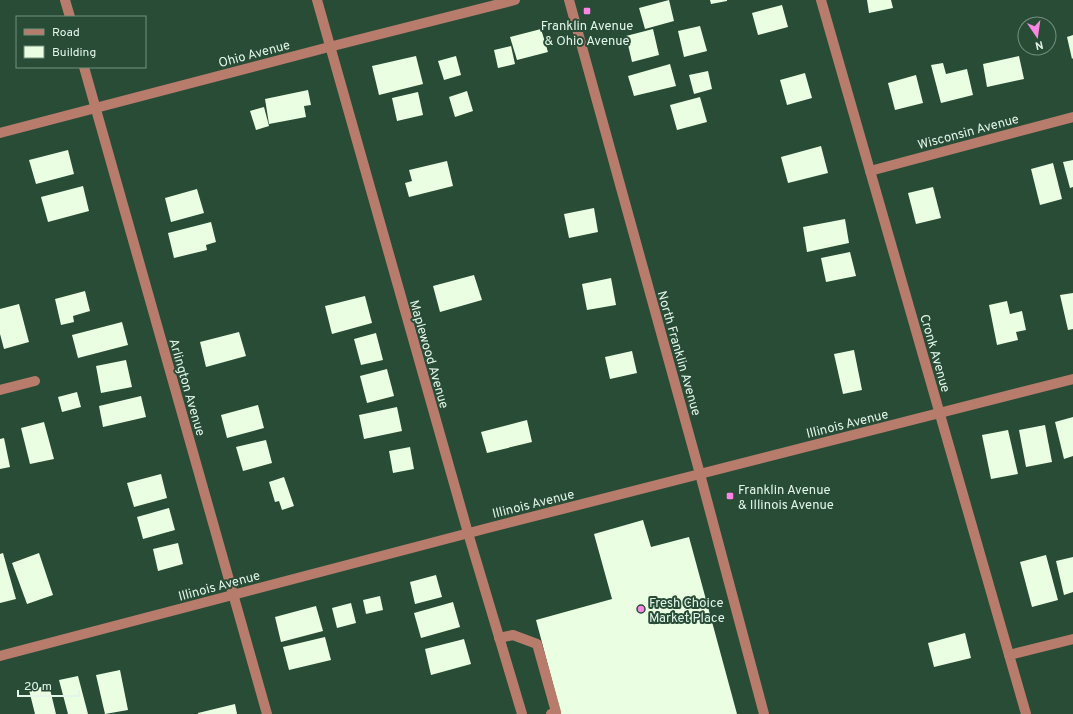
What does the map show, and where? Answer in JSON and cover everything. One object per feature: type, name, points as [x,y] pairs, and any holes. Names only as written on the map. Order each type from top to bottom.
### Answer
[{"type":"street","points":[[65,0],[70,16]]},
{"type":"street","name":"Maplewood Avenue","points":[[317,0],[468,533],[522,714]]},
{"type":"street","name":"Ohio Avenue","points":[[0,133],[515,0]]},
{"type":"street","name":"North Franklin Avenue","points":[[568,0],[700,474],[764,714]]},
{"type":"street","name":"Cronk Avenue","points":[[821,0],[1026,714]]},
{"type":"street","name":"Arlington Avenue","points":[[84,68],[267,714]]},
{"type":"street","name":"Wisconsin Avenue","points":[[870,171],[1073,117]]},
{"type":"street","name":"Illinois Avenue","points":[[0,656],[468,533],[1073,379]]},
{"type":"street","points":[[0,390],[35,381]]},
{"type":"street","points":[[499,638],[513,635],[537,644],[555,714]]},
{"type":"street","points":[[1009,655],[1073,639]]},
{"type":"building","points":[[669,0],[674,21],[645,29],[639,8]]},
{"type":"building","points":[[710,0],[727,0],[727,1],[711,4]]},
{"type":"building","points":[[867,0],[891,0],[893,8],[869,13]]},
{"type":"building","points":[[782,5],[788,27],[758,35],[752,13]]},
{"type":"building","points":[[700,26],[707,51],[684,57],[678,31]]},
{"type":"building","points":[[541,29],[548,52],[517,60],[510,37]]},
{"type":"building","points":[[653,29],[659,55],[632,62],[626,36]]},
{"type":"building","points":[[1073,35],[1073,58],[1072,59],[1067,37]]},
{"type":"building","points":[[511,46],[515,64],[498,68],[494,50]]},
{"type":"building","points":[[416,56],[423,84],[379,95],[372,66]]},
{"type":"building","points":[[456,56],[461,75],[444,80],[438,61]]},
{"type":"building","points":[[1019,56],[1024,79],[987,87],[983,64]]},
{"type":"building","points":[[943,63],[946,74],[967,69],[973,95],[941,103],[931,65]]},
{"type":"building","points":[[670,64],[676,86],[634,96],[628,76]]},
{"type":"building","points":[[708,71],[712,89],[694,94],[689,75]]},
{"type":"building","points":[[805,73],[812,98],[787,105],[780,80]]},
{"type":"building","points":[[916,75],[923,103],[895,110],[888,83]]},
{"type":"building","points":[[308,90],[311,105],[304,106],[306,117],[269,124],[265,99]]},
{"type":"building","points":[[467,91],[473,111],[455,117],[449,97]]},
{"type":"building","points":[[418,92],[423,115],[397,121],[392,98]]},
{"type":"building","points":[[700,97],[707,122],[677,130],[670,105]]},
{"type":"building","points":[[264,107],[269,126],[256,130],[250,111]]},
{"type":"building","points":[[821,146],[828,173],[788,183],[781,157]]},
{"type":"building","points":[[68,150],[74,174],[36,184],[29,160]]},
{"type":"building","points":[[1073,160],[1073,187],[1070,188],[1063,162]]},
{"type":"building","points":[[447,161],[453,186],[409,197],[405,183],[412,181],[409,170]]},
{"type":"building","points":[[1053,163],[1062,199],[1040,205],[1031,169]]},
{"type":"building","points":[[83,186],[89,211],[48,222],[41,197]]},
{"type":"building","points":[[933,187],[941,218],[916,224],[908,193]]},
{"type":"building","points":[[197,189],[204,213],[171,222],[165,198]]},
{"type":"building","points":[[594,208],[598,232],[569,238],[564,214]]},
{"type":"building","points":[[845,219],[849,243],[807,252],[803,227]]},
{"type":"building","points":[[211,222],[216,242],[206,245],[207,250],[174,258],[168,233]]},
{"type":"building","points":[[850,252],[856,276],[826,282],[821,258]]},
{"type":"building","points":[[474,275],[482,300],[440,312],[433,286]]},
{"type":"building","points":[[611,278],[616,305],[587,310],[582,284]]},
{"type":"building","points":[[85,291],[90,311],[73,316],[74,322],[61,325],[55,299]]},
{"type":"building","points":[[1073,293],[1073,329],[1068,330],[1060,295]]},
{"type":"building","points":[[365,296],[372,323],[332,334],[325,306]]},
{"type":"building","points":[[1007,301],[1010,314],[1022,311],[1026,330],[1016,332],[1018,340],[997,345],[989,305]]},
{"type":"building","points":[[19,304],[29,342],[4,349],[0,334],[0,309]]},
{"type":"building","points":[[122,322],[128,345],[78,358],[72,335]]},
{"type":"building","points":[[239,332],[246,356],[206,367],[200,342]]},
{"type":"building","points":[[376,333],[383,360],[361,365],[354,339]]},
{"type":"building","points":[[854,350],[862,390],[843,394],[834,354]]},
{"type":"building","points":[[632,351],[637,373],[610,379],[605,357]]},
{"type":"building","points":[[126,360],[132,387],[101,393],[96,366]]},
{"type":"building","points":[[387,369],[394,396],[367,403],[360,376]]},
{"type":"building","points":[[77,392],[81,407],[62,412],[58,397]]},
{"type":"building","points":[[141,396],[146,417],[103,427],[99,406]]},
{"type":"building","points":[[258,405],[264,428],[227,438],[221,415]]},
{"type":"building","points":[[397,407],[402,431],[364,439],[359,415]]},
{"type":"building","points":[[1073,417],[1073,456],[1064,459],[1055,422]]},
{"type":"building","points":[[527,420],[532,442],[487,453],[481,432]]},
{"type":"building","points":[[44,422],[54,459],[30,464],[21,428]]},
{"type":"building","points":[[1045,425],[1052,462],[1026,467],[1019,430]]},
{"type":"building","points":[[1008,430],[1018,474],[991,479],[982,435]]},
{"type":"building","points":[[4,438],[10,467],[0,469],[0,439]]},
{"type":"building","points":[[266,440],[272,463],[243,471],[236,447]]},
{"type":"building","points":[[410,447],[414,469],[393,473],[389,451]]},
{"type":"building","points":[[161,474],[167,498],[134,507],[127,483]]},
{"type":"building","points":[[284,477],[294,506],[282,510],[279,501],[275,502],[269,482]]},
{"type":"building","points":[[169,508],[175,530],[143,539],[137,517]]},
{"type":"building","name":"Fresh Choice Market Place","points":[[643,520],[651,547],[689,537],[737,714],[561,714],[536,620],[612,599],[594,534]]},
{"type":"building","points":[[178,543],[183,564],[158,571],[153,549]]},
{"type":"building","points":[[3,553],[16,599],[0,603],[0,554]]},
{"type":"building","points":[[39,553],[53,595],[27,604],[12,563]]},
{"type":"building","points":[[1046,555],[1058,600],[1032,607],[1020,562]]},
{"type":"building","points":[[1073,557],[1073,592],[1064,595],[1056,561]]},
{"type":"building","points":[[436,575],[442,597],[415,604],[410,582]]},
{"type":"building","points":[[380,596],[383,610],[366,614],[363,600]]},
{"type":"building","points":[[453,602],[460,627],[421,638],[414,613]]},
{"type":"building","points":[[351,603],[356,623],[337,628],[332,608]]},
{"type":"building","points":[[316,606],[323,631],[281,642],[275,617]]},
{"type":"building","points":[[965,633],[971,658],[934,667],[928,643]]},
{"type":"building","points":[[325,637],[331,660],[289,670],[283,647]]},
{"type":"building","points":[[464,639],[471,664],[431,675],[425,649]]},
{"type":"building","points":[[120,670],[128,710],[105,714],[96,675]]},
{"type":"building","points":[[78,676],[88,714],[68,714],[59,680]]},
{"type":"building","points":[[49,685],[56,714],[35,714],[29,690]]},
{"type":"building","points":[[235,704],[237,714],[198,714],[198,713]]},
{"type":"place","name":"Franklin Avenue & Ohio Avenue","points":[[587,11]]},
{"type":"place","name":"Franklin Avenue & Illinois Avenue","points":[[730,496]]},
{"type":"place","name":"Fresh Choice Market Place","points":[[641,609]]}]
